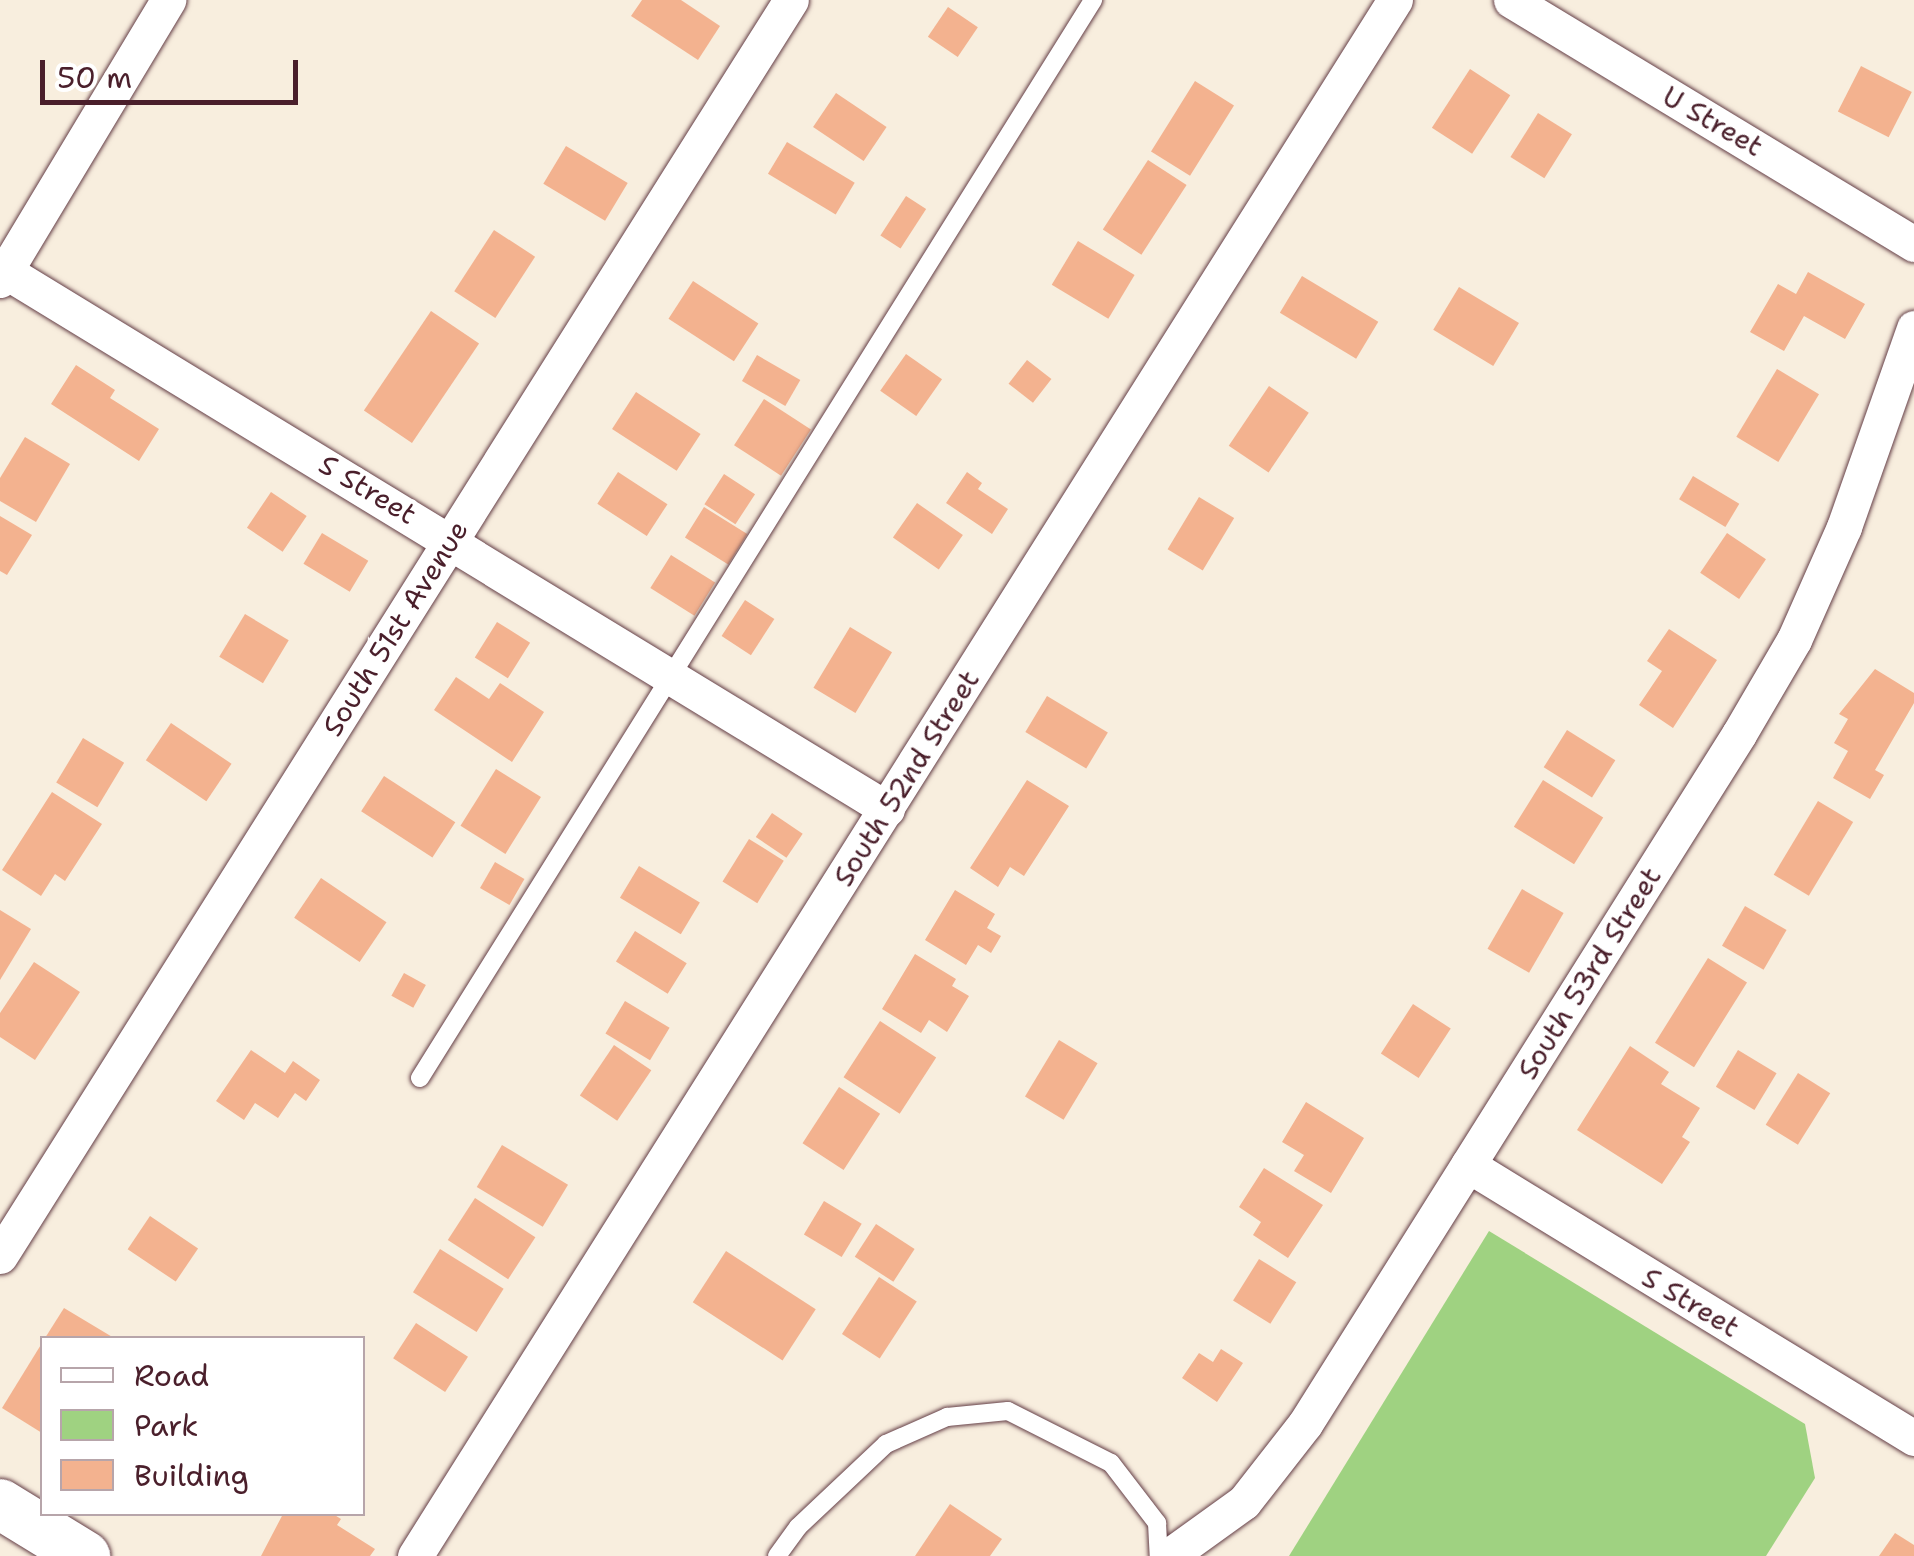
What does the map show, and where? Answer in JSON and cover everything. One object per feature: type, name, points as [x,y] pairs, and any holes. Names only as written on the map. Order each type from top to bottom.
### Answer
[{"type":"main road","points":[[0,1504],[86,1556]]},
{"type":"street","points":[[2,273],[168,0]]},
{"type":"street","name":"South 51st Avenue","points":[[0,1256],[790,0]]},
{"type":"street","name":"South 52nd Street","points":[[416,1556],[1395,0]]},
{"type":"street","name":"U Street","points":[[1511,0],[1914,244]]},
{"type":"street","name":"S Street","points":[[2,273],[451,538],[887,809]]},
{"type":"street","name":"South 53rd Street","points":[[1169,1556],[1201,1539],[1274,1467],[1468,1165],[1794,640],[1844,527],[1914,328]]},
{"type":"street","name":"S Street","points":[[1468,1165],[1914,1438]]},
{"type":"lane","points":[[420,1078],[1093,0]]},
{"type":"lane","points":[[778,1556],[798,1527],[886,1444],[947,1417],[1008,1410],[1111,1463],[1157,1523],[1159,1556]]},
{"type":"green space","points":[[1489,1231],[1805,1424],[1815,1478],[1766,1556],[1289,1556]]},
{"type":"building","points":[[642,0],[681,0],[720,26],[698,60],[631,16]]},
{"type":"building","points":[[948,7],[978,27],[958,57],[928,37]]},
{"type":"building","points":[[1861,66],[1912,92],[1889,137],[1838,111]]},
{"type":"building","points":[[1470,69],[1510,95],[1472,154],[1432,128]]},
{"type":"building","points":[[1195,81],[1234,105],[1190,176],[1151,151]]},
{"type":"building","points":[[836,93],[887,127],[864,161],[813,127]]},
{"type":"building","points":[[1538,113],[1572,134],[1544,178],[1510,157]]},
{"type":"building","points":[[787,142],[855,183],[836,214],[768,174]]},
{"type":"building","points":[[566,146],[628,183],[605,221],[543,184]]},
{"type":"building","points":[[1148,160],[1187,185],[1141,255],[1103,230]]},
{"type":"building","points":[[906,196],[926,209],[901,248],[880,235]]},
{"type":"building","points":[[494,230],[535,257],[495,318],[454,291]]},
{"type":"building","points":[[1078,241],[1135,275],[1108,319],[1052,285]]},
{"type":"building","points":[[1808,272],[1865,304],[1845,339],[1804,316],[1784,351],[1750,332],[1778,284],[1796,294]]},
{"type":"building","points":[[1302,276],[1378,322],[1356,359],[1280,313]]},
{"type":"building","points":[[693,281],[758,323],[734,361],[668,319]]},
{"type":"building","points":[[1459,287],[1519,323],[1493,366],[1433,330]]},
{"type":"building","points":[[431,311],[479,343],[412,443],[364,410]]},
{"type":"building","points":[[906,354],[942,379],[916,416],[880,391]]},
{"type":"building","points":[[757,355],[800,380],[785,406],[742,381]]},
{"type":"building","points":[[1027,360],[1051,379],[1033,403],[1009,384]]},
{"type":"building","points":[[76,365],[115,390],[110,398],[159,429],[139,461],[51,404]]},
{"type":"building","points":[[1777,369],[1819,394],[1778,462],[1736,437]]},
{"type":"building","points":[[1269,386],[1309,413],[1269,473],[1229,446]]},
{"type":"building","points":[[636,392],[701,434],[677,471],[612,429]]},
{"type":"building","points":[[764,399],[811,429],[781,476],[734,445]]},
{"type":"building","points":[[25,437],[70,464],[36,522],[0,501],[0,478]]},
{"type":"building","points":[[618,472],[667,504],[647,536],[597,504]]},
{"type":"building","points":[[967,472],[982,483],[978,489],[1008,509],[992,534],[946,503]]},
{"type":"building","points":[[724,474],[755,494],[735,524],[704,504]]},
{"type":"building","points":[[1693,476],[1739,504],[1725,527],[1679,499]]},
{"type":"building","points":[[271,492],[307,516],[283,552],[247,528]]},
{"type":"building","points":[[1199,497],[1234,518],[1203,570],[1168,549]]},
{"type":"building","points":[[917,503],[963,535],[939,570],[893,537]]},
{"type":"building","points":[[704,507],[747,534],[728,565],[685,538]]},
{"type":"building","points":[[0,516],[32,535],[7,575],[0,571]]},
{"type":"building","points":[[322,533],[368,561],[350,592],[303,564]]},
{"type":"building","points":[[1727,533],[1766,559],[1739,599],[1700,573]]},
{"type":"building","points":[[671,555],[715,583],[694,616],[650,588]]},
{"type":"building","points":[[745,600],[774,619],[751,655],[722,636]]},
{"type":"building","points":[[245,614],[289,640],[263,683],[219,657]]},
{"type":"building","points":[[497,622],[530,643],[508,678],[475,658]]},
{"type":"building","points":[[850,627],[892,652],[855,713],[813,688]]},
{"type":"building","points":[[1669,629],[1717,660],[1673,728],[1639,705],[1662,671],[1647,661]]},
{"type":"building","points":[[1875,669],[1914,693],[1914,703],[1875,770],[1884,775],[1870,799],[1833,778],[1848,751],[1834,743],[1848,719],[1839,714]]},
{"type":"building","points":[[456,677],[489,699],[500,683],[544,712],[512,762],[434,710]]},
{"type":"building","points":[[1047,696],[1108,733],[1086,769],[1025,732]]},
{"type":"building","points":[[171,723],[232,764],[206,801],[146,760]]},
{"type":"building","points":[[1567,730],[1615,760],[1592,798],[1544,767]]},
{"type":"building","points":[[83,738],[124,763],[97,807],[56,783]]},
{"type":"building","points":[[496,769],[541,797],[505,854],[460,826]]},
{"type":"building","points":[[384,776],[455,822],[432,858],[361,811]]},
{"type":"building","points":[[1027,780],[1069,806],[1024,876],[1010,867],[998,887],[970,868]]},
{"type":"building","points":[[1543,780],[1603,818],[1574,864],[1514,827]]},
{"type":"building","points":[[52,792],[102,824],[65,881],[55,874],[41,896],[2,870]]},
{"type":"building","points":[[1818,801],[1853,822],[1809,896],[1774,875]]},
{"type":"building","points":[[772,813],[803,834],[786,858],[756,837]]},
{"type":"building","points":[[749,839],[784,861],[757,903],[723,881]]},
{"type":"building","points":[[495,862],[524,879],[509,905],[480,888]]},
{"type":"building","points":[[639,866],[700,903],[681,934],[620,898]]},
{"type":"building","points":[[321,878],[386,922],[360,962],[294,918]]},
{"type":"building","points":[[1522,889],[1564,913],[1529,973],[1488,949]]},
{"type":"building","points":[[955,890],[995,914],[987,928],[1001,936],[991,953],[978,945],[966,965],[925,940]]},
{"type":"building","points":[[1745,906],[1787,930],[1764,970],[1722,946]]},
{"type":"building","points":[[0,910],[31,929],[0,980]]},
{"type":"building","points":[[635,931],[687,963],[668,994],[616,962]]},
{"type":"building","points":[[915,954],[956,979],[952,986],[969,996],[947,1032],[929,1020],[921,1033],[882,1009]]},
{"type":"building","points":[[1708,958],[1747,982],[1694,1067],[1655,1043]]},
{"type":"building","points":[[34,962],[80,992],[35,1060],[0,1037],[0,1013]]},
{"type":"building","points":[[404,973],[426,985],[413,1008],[391,996]]},
{"type":"building","points":[[625,1001],[670,1028],[650,1060],[605,1034]]},
{"type":"building","points":[[1413,1004],[1451,1029],[1419,1078],[1381,1053]]},
{"type":"building","points":[[880,1021],[936,1057],[900,1114],[844,1077]]},
{"type":"building","points":[[1059,1040],[1098,1063],[1064,1120],[1025,1097]]},
{"type":"building","points":[[614,1045],[651,1070],[617,1121],[580,1096]]},
{"type":"building","points":[[1630,1046],[1669,1072],[1661,1084],[1700,1108],[1682,1137],[1690,1142],[1662,1184],[1577,1130]]},
{"type":"building","points":[[251,1050],[285,1073],[293,1061],[320,1080],[306,1101],[295,1093],[278,1118],[255,1103],[244,1120],[216,1101]]},
{"type":"building","points":[[1738,1050],[1777,1073],[1754,1110],[1716,1087]]},
{"type":"building","points":[[1798,1073],[1830,1093],[1798,1145],[1766,1125]]},
{"type":"building","points":[[839,1087],[880,1114],[844,1170],[803,1143]]},
{"type":"building","points":[[1306,1102],[1364,1138],[1331,1193],[1294,1171],[1304,1155],[1282,1142]]},
{"type":"building","points":[[502,1145],[568,1185],[543,1227],[477,1187]]},
{"type":"building","points":[[1264,1168],[1323,1205],[1288,1258],[1253,1235],[1261,1222],[1239,1207]]},
{"type":"building","points":[[475,1198],[535,1237],[508,1279],[448,1240]]},
{"type":"building","points":[[824,1201],[862,1224],[842,1257],[804,1234]]},
{"type":"building","points":[[150,1216],[198,1248],[176,1282],[128,1249]]},
{"type":"building","points":[[876,1224],[915,1249],[893,1282],[855,1257]]},
{"type":"building","points":[[440,1249],[504,1289],[477,1332],[413,1292]]},
{"type":"building","points":[[726,1251],[816,1309],[783,1360],[693,1302]]},
{"type":"building","points":[[1259,1259],[1296,1282],[1270,1324],[1233,1301]]},
{"type":"building","points":[[879,1277],[917,1302],[880,1359],[842,1334]]},
{"type":"building","points":[[64,1308],[111,1336],[46,1336]]},
{"type":"building","points":[[416,1323],[468,1357],[445,1392],[393,1358]]},
{"type":"building","points":[[40,1346],[40,1432],[2,1408]]},
{"type":"building","points":[[1221,1349],[1243,1363],[1217,1402],[1182,1378],[1199,1353],[1213,1362]]},
{"type":"building","points":[[950,1504],[1002,1539],[990,1556],[915,1556]]},
{"type":"building","points":[[282,1516],[336,1516],[341,1519],[337,1525],[375,1549],[370,1556],[261,1556]]},
{"type":"building","points":[[1895,1533],[1914,1545],[1914,1556],[1879,1556]]}]
